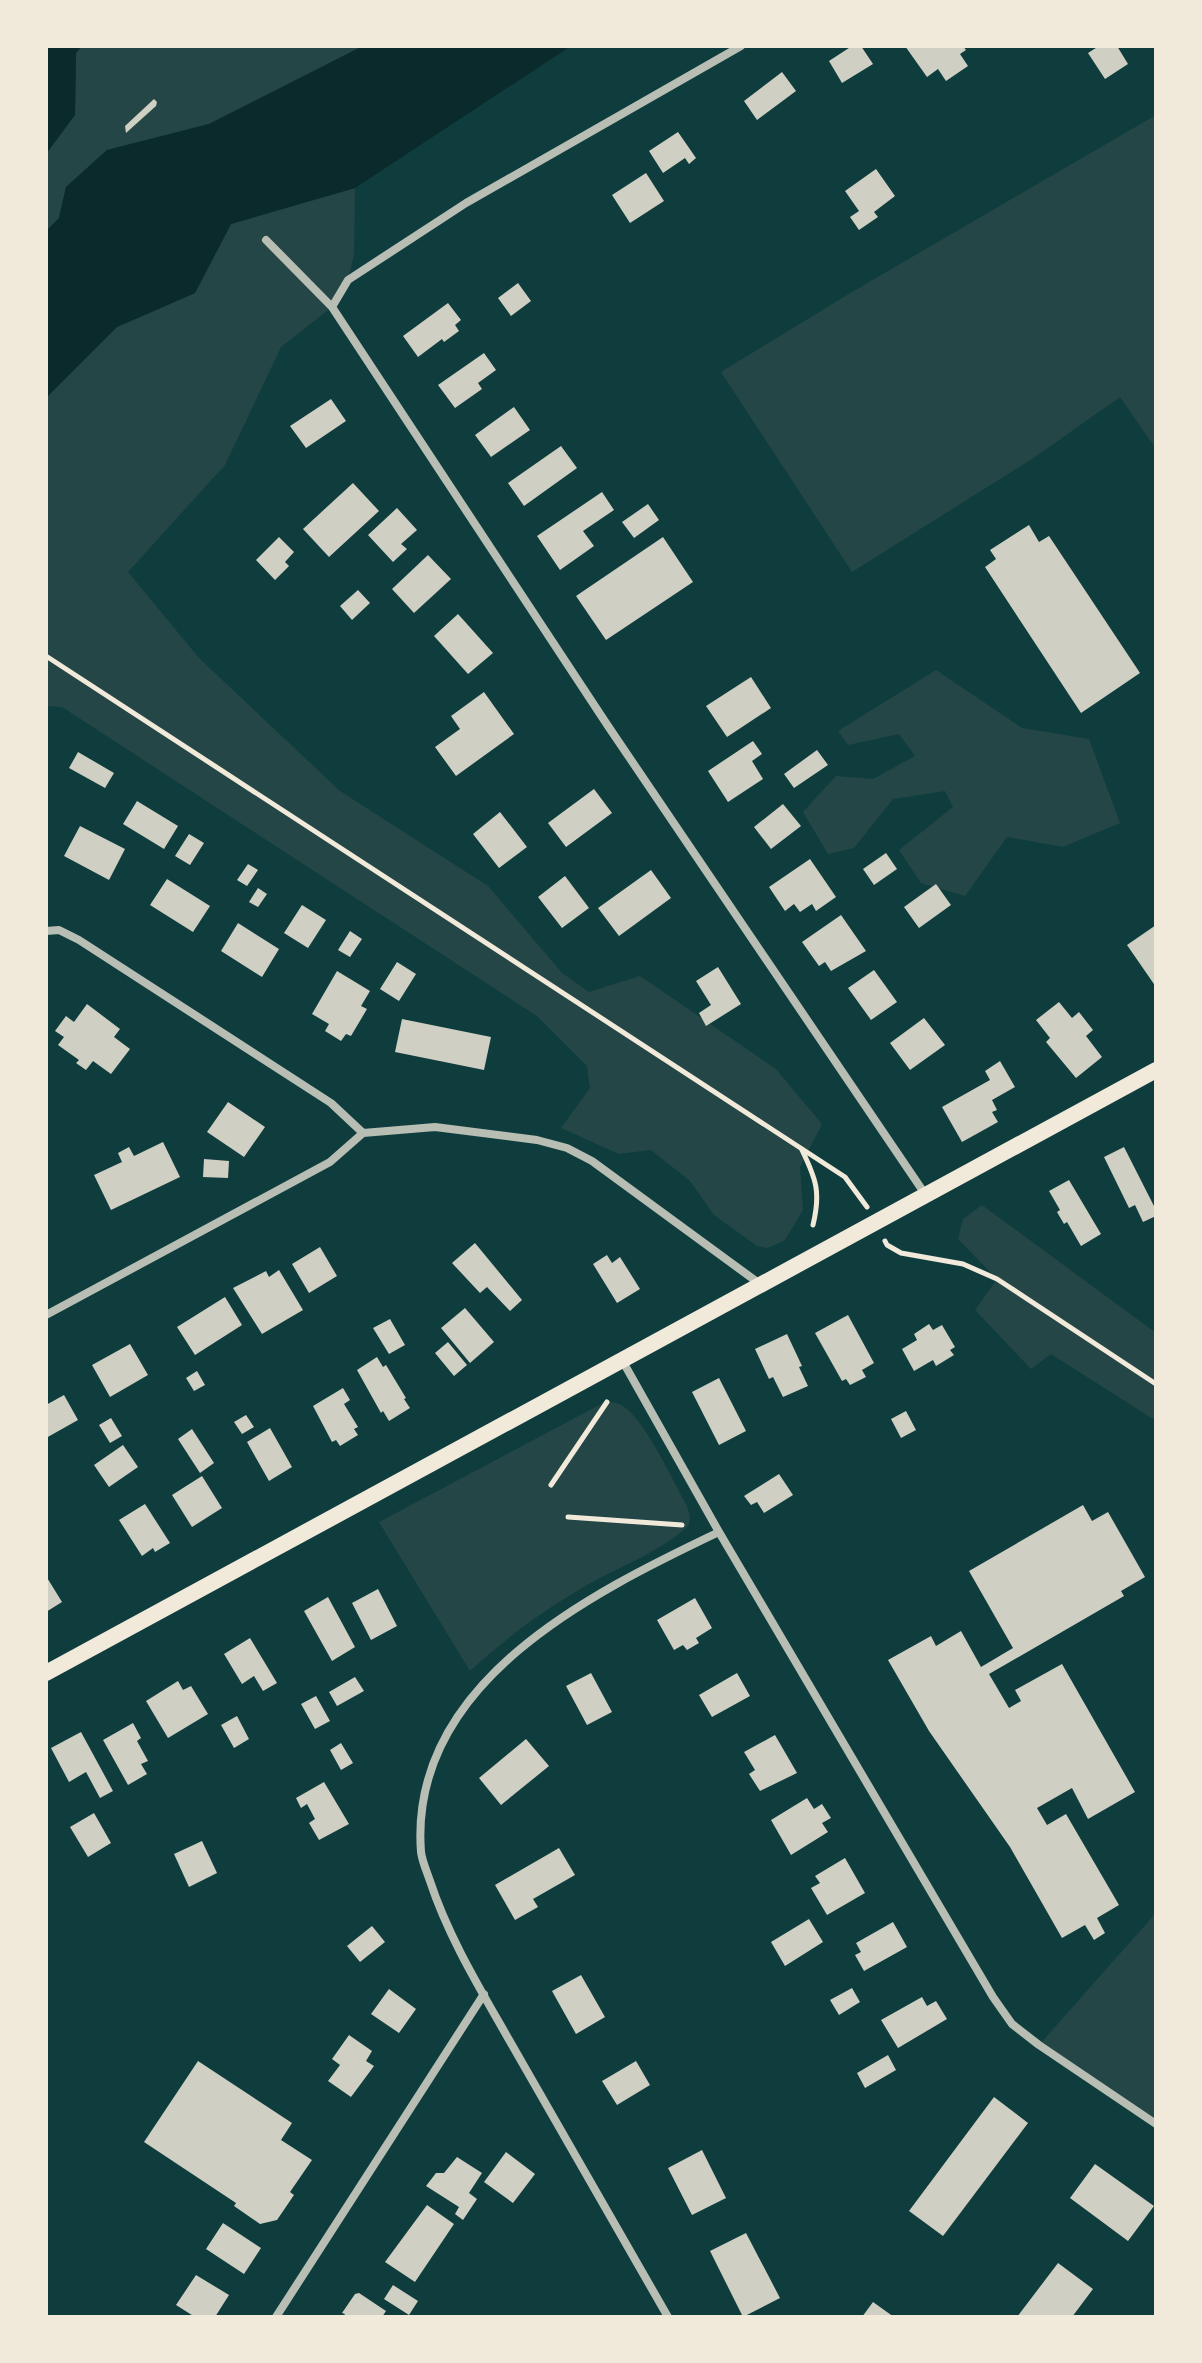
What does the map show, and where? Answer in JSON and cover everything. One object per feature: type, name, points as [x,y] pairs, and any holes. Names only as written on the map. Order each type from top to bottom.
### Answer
[{"type":"main road","points":[[46,1673],[1156,1070]]},
{"type":"street","points":[[332,307],[348,280],[466,203],[741,46]]},
{"type":"street","points":[[266,240],[332,307],[608,726],[925,1194]]},
{"type":"street","points":[[46,931],[59,930],[79,940],[331,1103],[363,1133]]},
{"type":"street","points":[[46,1315],[330,1162],[363,1133],[435,1127],[537,1140],[567,1148],[592,1161],[760,1284]]},
{"type":"street","points":[[622,1360],[719,1532],[993,1997],[1012,2024],[1156,2124]]},
{"type":"street","points":[[668,2317],[440,1913],[421,1854],[423,1791],[447,1734],[478,1687],[520,1648],[580,1606],[719,1532]]},
{"type":"street","points":[[276,2317],[484,1994]]},
{"type":"path","points":[[46,656],[845,1177],[862,1198]]},
{"type":"path","points":[[801,1149],[816,1179],[818,1198],[813,1225]]},
{"type":"path","points":[[887,1245],[901,1253],[963,1264],[997,1279],[1156,1384]]},
{"type":"path","points":[[551,1485],[607,1402]]},
{"type":"path","points":[[568,1517],[682,1525]]},
{"type":"shaded area","points":[[46,46],[82,46],[76,53],[75,115],[46,154]]},
{"type":"shaded area","points":[[82,46],[363,46],[209,124],[107,150],[66,187],[59,218],[46,231],[46,154],[75,114],[76,53]]},
{"type":"shaded area","points":[[363,46],[571,46],[355,188],[231,224],[195,293],[117,327],[46,398],[46,231],[59,218],[66,187],[107,150],[209,124]]},
{"type":"shaded area","points":[[1156,115],[1156,449],[1120,397],[1035,457],[852,572],[721,372]]},
{"type":"shaded area","points":[[355,188],[354,255],[348,280],[332,307],[281,347],[225,465],[128,572],[199,658],[340,791],[488,886],[562,973],[589,992],[640,976],[776,1069],[822,1124],[800,1167],[803,1210],[785,1240],[768,1248],[757,1246],[714,1215],[690,1181],[651,1150],[619,1154],[561,1128],[590,1088],[587,1066],[537,1016],[62,707],[46,706],[46,398],[117,327],[195,293],[231,224]]},
{"type":"shaded area","points":[[936,670],[1022,728],[1089,739],[1120,823],[1063,847],[1007,837],[965,896],[921,883],[899,850],[953,807],[945,791],[893,799],[854,848],[828,854],[803,812],[836,776],[873,779],[915,756],[899,734],[848,745],[838,731]]},
{"type":"shaded area","points":[[982,1205],[1156,1333],[1156,1421],[1051,1354],[1031,1369],[975,1310],[997,1279],[958,1239],[963,1219]]},
{"type":"shaded area","points":[[605,1402],[623,1406],[640,1424],[687,1506],[689,1525],[654,1551],[557,1603],[512,1635],[470,1671],[379,1522]]},
{"type":"shaded area","points":[[1156,1913],[1156,2124],[1039,2045]]},
{"type":"building","points":[[852,46],[861,46],[873,64],[842,83],[829,61]]},
{"type":"building","points":[[905,46],[963,46],[966,50],[960,54],[968,66],[946,81],[938,69],[927,77]]},
{"type":"building","points":[[1099,46],[1117,46],[1128,64],[1105,79],[1088,53]]},
{"type":"building","points":[[782,72],[796,91],[757,120],[744,101]]},
{"type":"building","points":[[154,99],[156,106],[126,133],[125,126]]},
{"type":"building","points":[[678,132],[696,158],[689,164],[685,158],[663,173],[649,151]]},
{"type":"building","points":[[876,169],[895,196],[874,212],[878,217],[859,230],[850,217],[859,211],[845,191]]},
{"type":"building","points":[[646,173],[664,201],[630,223],[612,195]]},
{"type":"building","points":[[518,283],[531,301],[511,316],[498,298]]},
{"type":"building","points":[[448,303],[461,320],[455,325],[459,331],[418,357],[403,336]]},
{"type":"building","points":[[484,353],[496,370],[478,383],[482,389],[455,408],[438,385]]},
{"type":"building","points":[[331,399],[346,421],[306,448],[290,426]]},
{"type":"building","points":[[514,407],[530,430],[491,457],[475,435]]},
{"type":"building","points":[[561,446],[577,468],[524,506],[508,483]]},
{"type":"building","points":[[353,483],[379,511],[329,557],[303,529]]},
{"type":"building","points":[[602,492],[614,510],[583,531],[594,546],[560,570],[537,536]]},
{"type":"building","points":[[648,504],[659,520],[634,538],[622,522]]},
{"type":"building","points":[[397,508],[417,530],[401,544],[407,549],[393,562],[368,535]]},
{"type":"building","points":[[1029,525],[1039,542],[1049,536],[1140,673],[1081,713],[985,567],[996,559],[990,550]]},
{"type":"building","points":[[279,537],[294,552],[285,562],[289,566],[275,580],[256,560]]},
{"type":"building","points":[[663,537],[693,582],[606,640],[576,596]]},
{"type":"building","points":[[428,555],[451,579],[414,613],[392,589]]},
{"type":"building","points":[[358,590],[370,603],[352,620],[340,606]]},
{"type":"building","points":[[458,614],[493,653],[468,674],[434,636]]},
{"type":"building","points":[[751,677],[771,708],[727,737],[706,706]]},
{"type":"building","points":[[484,692],[514,734],[456,776],[435,747],[460,729],[451,716]]},
{"type":"building","points":[[753,741],[762,754],[752,761],[763,779],[728,802],[708,771]]},
{"type":"building","points":[[817,750],[828,765],[794,788],[784,774]]},
{"type":"building","points":[[78,752],[114,773],[105,788],[69,768]]},
{"type":"building","points":[[594,789],[612,813],[566,847],[548,823]]},
{"type":"building","points":[[137,801],[178,826],[164,849],[123,824]]},
{"type":"building","points":[[783,804],[801,826],[771,849],[754,827]]},
{"type":"building","points":[[500,812],[527,847],[499,868],[473,834]]},
{"type":"building","points":[[80,826],[125,849],[109,880],[64,856]]},
{"type":"building","points":[[189,834],[204,843],[190,865],[175,856]]},
{"type":"building","points":[[886,853],[897,869],[874,885],[863,869]]},
{"type":"building","points":[[810,859],[836,897],[816,911],[812,904],[800,912],[794,904],[785,911],[769,887]]},
{"type":"building","points":[[248,864],[258,870],[247,886],[237,880]]},
{"type":"building","points":[[651,870],[671,898],[619,936],[598,908]]},
{"type":"building","points":[[565,876],[589,908],[562,928],[538,897]]},
{"type":"building","points":[[167,879],[210,906],[193,932],[150,905]]},
{"type":"building","points":[[936,884],[951,905],[919,928],[904,907]]},
{"type":"building","points":[[258,888],[267,894],[258,907],[249,902]]},
{"type":"building","points":[[302,905],[326,920],[308,948],[284,933]]},
{"type":"building","points":[[841,915],[866,951],[831,971],[825,962],[819,966],[802,942]]},
{"type":"building","points":[[238,923],[279,949],[262,977],[221,951]]},
{"type":"building","points":[[1156,925],[1156,987],[1127,945]]},
{"type":"building","points":[[350,931],[362,939],[350,957],[338,950]]},
{"type":"building","points":[[397,962],[416,974],[399,1001],[380,989]]},
{"type":"building","points":[[718,967],[741,1004],[706,1026],[699,1013],[711,1005],[696,981]]},
{"type":"building","points":[[874,970],[897,1002],[871,1020],[848,988]]},
{"type":"building","points":[[337,971],[370,991],[361,1006],[367,1009],[351,1036],[346,1034],[341,1041],[325,1031],[329,1024],[312,1014]]},
{"type":"building","points":[[1059,1002],[1072,1018],[1079,1012],[1093,1030],[1086,1036],[1102,1057],[1076,1078],[1046,1042],[1050,1038],[1036,1020]]},
{"type":"building","points":[[87,1004],[120,1029],[114,1037],[130,1049],[111,1074],[93,1061],[86,1070],[76,1063],[79,1060],[58,1045],[64,1037],[55,1031],[66,1016],[74,1022]]},
{"type":"building","points":[[924,1018],[945,1045],[910,1070],[890,1043]]},
{"type":"building","points":[[402,1019],[491,1037],[484,1070],[395,1052]]},
{"type":"building","points":[[1000,1061],[1015,1087],[992,1100],[997,1110],[992,1112],[998,1122],[962,1142],[942,1107],[990,1080],[985,1071]]},
{"type":"building","points":[[228,1102],[265,1127],[244,1157],[207,1132]]},
{"type":"building","points":[[163,1142],[180,1177],[111,1210],[94,1175],[122,1162],[118,1153],[129,1147],[134,1156]]},
{"type":"building","points":[[1124,1147],[1156,1210],[1156,1216],[1143,1222],[1135,1205],[1129,1208],[1104,1157]]},
{"type":"building","points":[[204,1159],[229,1161],[228,1178],[203,1177]]},
{"type":"building","points":[[1069,1180],[1101,1234],[1081,1246],[1067,1222],[1064,1224],[1057,1212],[1060,1210],[1049,1191]]},
{"type":"building","points":[[475,1243],[522,1300],[510,1311],[487,1287],[480,1293],[452,1263]]},
{"type":"building","points":[[320,1247],[337,1276],[309,1293],[292,1264]]},
{"type":"building","points":[[607,1255],[612,1263],[620,1257],[640,1289],[617,1303],[593,1264]]},
{"type":"building","points":[[279,1270],[303,1310],[262,1334],[233,1288],[266,1271],[269,1277]]},
{"type":"building","points":[[225,1297],[242,1325],[195,1355],[177,1327]]},
{"type":"building","points":[[465,1308],[494,1342],[470,1363],[441,1328]]},
{"type":"building","points":[[848,1315],[874,1363],[862,1370],[866,1377],[850,1385],[846,1379],[842,1381],[815,1333]]},
{"type":"building","points":[[390,1319],[405,1345],[389,1354],[373,1328]]},
{"type":"building","points":[[929,1324],[933,1330],[942,1325],[955,1347],[950,1350],[954,1355],[936,1366],[933,1360],[914,1371],[902,1349],[917,1340],[914,1334]]},
{"type":"building","points":[[787,1334],[808,1386],[783,1397],[773,1377],[769,1379],[755,1349]]},
{"type":"building","points":[[448,1342],[467,1365],[454,1376],[435,1353]]},
{"type":"building","points":[[130,1344],[148,1375],[110,1397],[92,1365]]},
{"type":"building","points":[[377,1357],[383,1367],[386,1365],[410,1408],[389,1421],[383,1411],[381,1413],[357,1370]]},
{"type":"building","points":[[197,1371],[205,1385],[194,1391],[186,1378]]},
{"type":"building","points":[[719,1378],[746,1431],[719,1445],[692,1392]]},
{"type":"building","points":[[343,1388],[350,1400],[344,1404],[358,1427],[354,1429],[358,1435],[340,1446],[336,1440],[332,1442],[313,1406]]},
{"type":"building","points":[[64,1395],[78,1420],[46,1438],[46,1405]]},
{"type":"building","points":[[906,1411],[916,1430],[901,1438],[891,1419]]},
{"type":"building","points":[[246,1415],[254,1427],[242,1434],[234,1422]]},
{"type":"building","points":[[111,1418],[122,1436],[110,1443],[99,1425]]},
{"type":"building","points":[[270,1428],[292,1467],[269,1481],[247,1442]]},
{"type":"building","points":[[192,1429],[214,1463],[200,1473],[178,1439]]},
{"type":"building","points":[[123,1445],[138,1467],[109,1487],[94,1465]]},
{"type":"building","points":[[779,1474],[793,1495],[764,1513],[757,1502],[751,1505],[744,1496]]},
{"type":"building","points":[[202,1476],[222,1508],[192,1527],[172,1495]]},
{"type":"building","points":[[145,1504],[170,1543],[155,1552],[153,1548],[142,1556],[119,1520]]},
{"type":"building","points":[[1083,1505],[1092,1521],[1108,1512],[1145,1577],[1121,1591],[1124,1596],[989,1674],[1009,1708],[1021,1701],[1015,1690],[1062,1664],[1135,1792],[1088,1819],[1072,1788],[1037,1808],[1047,1825],[1066,1814],[1119,1905],[1097,1918],[1105,1933],[1094,1940],[1085,1925],[1062,1938],[1010,1847],[929,1731],[888,1660],[931,1636],[936,1646],[961,1631],[981,1667],[1013,1648],[969,1571]]},
{"type":"building","points":[[46,1576],[62,1602],[46,1612]]},
{"type":"building","points":[[378,1589],[397,1626],[371,1640],[352,1603]]},
{"type":"building","points":[[328,1597],[355,1647],[332,1661],[304,1611]]},
{"type":"building","points":[[695,1598],[712,1628],[696,1638],[699,1643],[687,1650],[683,1645],[674,1650],[657,1620]]},
{"type":"building","points":[[250,1638],[277,1683],[263,1691],[254,1676],[242,1684],[224,1654]]},
{"type":"building","points":[[591,1673],[612,1712],[587,1725],[566,1686]]},
{"type":"building","points":[[737,1673],[750,1696],[712,1717],[699,1695]]},
{"type":"building","points":[[355,1677],[364,1691],[337,1706],[329,1692]]},
{"type":"building","points":[[178,1681],[183,1690],[191,1686],[208,1714],[168,1738],[146,1701]]},
{"type":"building","points":[[316,1696],[330,1721],[315,1729],[301,1704]]},
{"type":"building","points":[[237,1716],[249,1739],[234,1748],[221,1725]]},
{"type":"building","points":[[133,1723],[141,1738],[137,1741],[148,1761],[141,1764],[147,1774],[128,1785],[103,1740]]},
{"type":"building","points":[[81,1732],[113,1791],[100,1798],[86,1772],[69,1782],[51,1748]]},
{"type":"building","points":[[775,1735],[797,1773],[760,1791],[749,1774],[755,1770],[744,1752]]},
{"type":"building","points":[[526,1739],[549,1766],[501,1805],[479,1778]]},
{"type":"building","points":[[341,1743],[353,1763],[341,1770],[330,1750]]},
{"type":"building","points":[[324,1782],[349,1824],[319,1840],[309,1823],[315,1819],[307,1804],[301,1808],[296,1798]]},
{"type":"building","points":[[807,1798],[814,1809],[822,1804],[831,1818],[822,1823],[828,1832],[791,1855],[771,1820]]},
{"type":"building","points":[[94,1813],[111,1843],[88,1857],[70,1827]]},
{"type":"building","points":[[202,1841],[217,1873],[189,1887],[174,1854]]},
{"type":"building","points":[[559,1848],[575,1875],[533,1899],[538,1907],[515,1920],[495,1885]]},
{"type":"building","points":[[845,1858],[865,1893],[827,1915],[811,1888],[820,1883],[815,1876]]},
{"type":"building","points":[[809,1919],[823,1942],[785,1966],[771,1942]]},
{"type":"building","points":[[893,1922],[907,1947],[864,1971],[855,1955],[861,1952],[856,1943]]},
{"type":"building","points":[[372,1926],[385,1942],[360,1962],[347,1946]]},
{"type":"building","points":[[581,1975],[605,2017],[576,2034],[552,1991]]},
{"type":"building","points":[[852,1988],[860,2002],[839,2015],[830,2000]]},
{"type":"building","points":[[389,1989],[416,2009],[399,2033],[371,2014]]},
{"type":"building","points":[[922,1997],[927,2006],[936,2001],[947,2019],[898,2048],[881,2020]]},
{"type":"building","points":[[349,2035],[372,2051],[366,2061],[374,2066],[351,2097],[328,2081],[340,2065],[332,2059]]},
{"type":"building","points":[[888,2055],[896,2070],[865,2088],[857,2073]]},
{"type":"building","points":[[198,2061],[292,2123],[281,2140],[312,2160],[290,2192],[294,2195],[277,2220],[260,2224],[234,2206],[236,2203],[144,2142]]},
{"type":"building","points":[[636,2061],[650,2085],[617,2105],[602,2081]]},
{"type":"building","points":[[994,2097],[1028,2123],[943,2236],[909,2211]]},
{"type":"building","points":[[702,2150],[726,2198],[692,2215],[668,2168]]},
{"type":"building","points":[[506,2152],[535,2174],[513,2203],[484,2182]]},
{"type":"building","points":[[457,2157],[482,2173],[469,2193],[477,2199],[463,2220],[455,2214],[459,2207],[426,2186],[436,2173],[444,2173]]},
{"type":"building","points":[[1095,2164],[1154,2206],[1128,2241],[1070,2198]]},
{"type":"building","points":[[427,2205],[454,2224],[415,2282],[385,2262]]},
{"type":"building","points":[[223,2223],[261,2248],[244,2274],[206,2249]]},
{"type":"building","points":[[746,2233],[780,2298],[743,2317],[710,2251]]},
{"type":"building","points":[[1058,2263],[1093,2289],[1072,2317],[1017,2317]]},
{"type":"building","points":[[196,2275],[229,2295],[215,2317],[195,2317],[176,2305]]},
{"type":"building","points":[[393,2285],[418,2301],[409,2315],[384,2299]]},
{"type":"building","points":[[359,2293],[386,2311],[382,2317],[343,2317],[345,2314],[342,2313],[355,2294]]},
{"type":"building","points":[[873,2302],[894,2317],[862,2317]]}]
